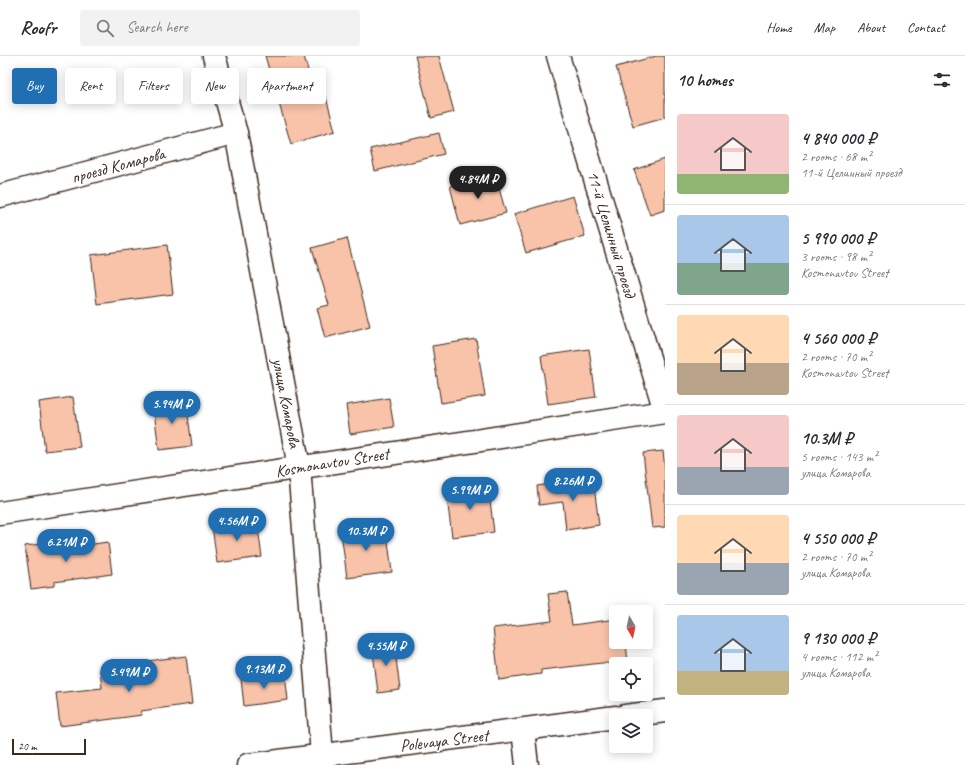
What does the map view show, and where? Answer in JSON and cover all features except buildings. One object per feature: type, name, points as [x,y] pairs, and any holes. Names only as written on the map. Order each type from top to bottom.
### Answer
[{"type":"street","name":"улица Комарова","points":[[214,56],[236,133],[299,467],[322,755]]},
{"type":"street","name":"11-й Целинный проезд","points":[[558,56],[665,412]]},
{"type":"street","name":"проезд Комарова","points":[[0,196],[236,133]]},
{"type":"street","name":"Kosmonavtov Street","points":[[0,513],[665,412]]},
{"type":"street","points":[[653,712],[665,710]]},
{"type":"street","name":"Polevaya Street","points":[[248,765],[609,718]]},
{"type":"street","points":[[523,730],[527,765]]}]
